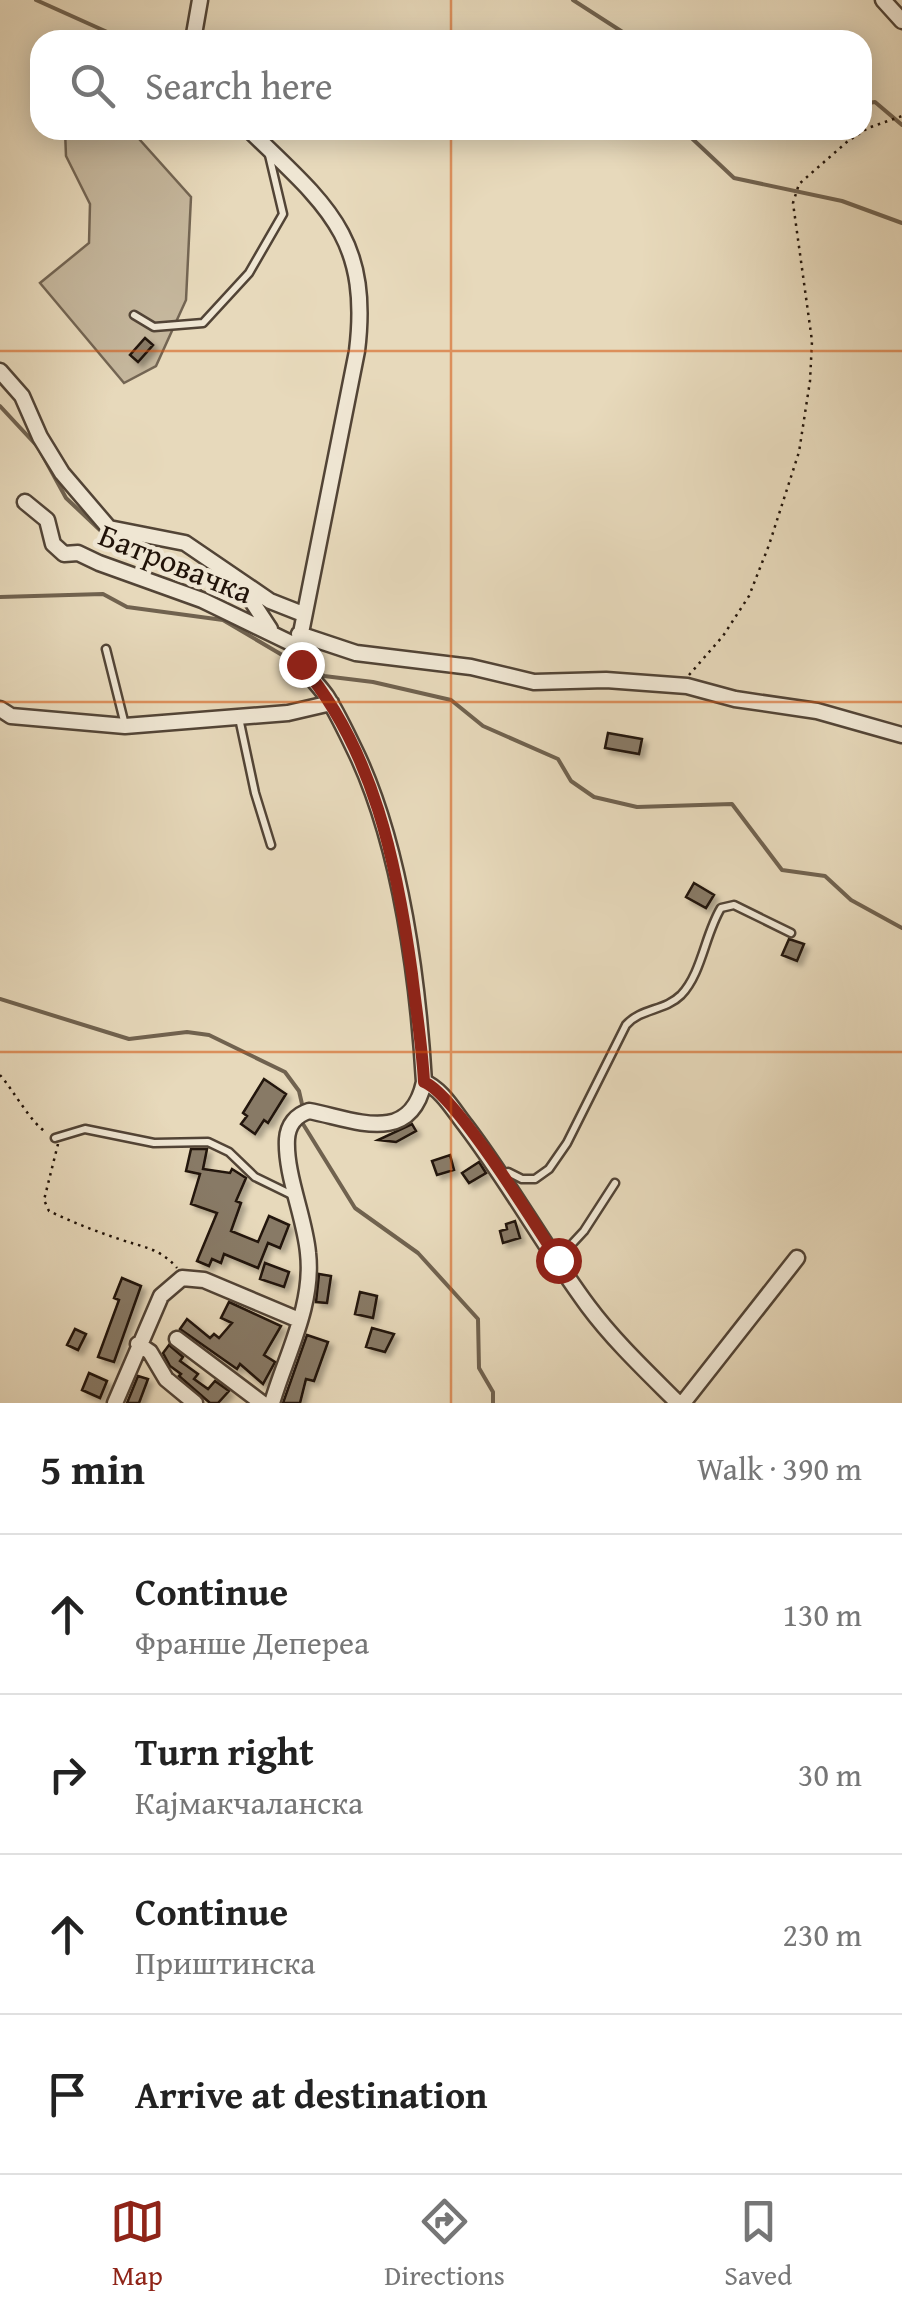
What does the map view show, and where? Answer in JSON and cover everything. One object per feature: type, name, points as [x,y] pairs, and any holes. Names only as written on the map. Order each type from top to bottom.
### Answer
[{"type":"street","points":[[195,30],[200,0]]},
{"type":"street","points":[[883,0],[902,21]]},
{"type":"street","points":[[259,140],[320,200],[340,227],[355,265],[361,306],[353,378],[298,640],[301,664],[331,703],[360,761],[392,856],[424,1082],[414,1106],[390,1123],[375,1125],[309,1111],[300,1114],[291,1125],[287,1140],[309,1276],[272,1403]]},
{"type":"street","name":"Батровачка","points":[[0,370],[22,396],[62,473],[109,528],[185,544],[270,600],[303,614]]},
{"type":"street","name":"Батровачка","points":[[25,502],[47,520],[52,544],[64,554],[78,552],[202,600],[273,634],[356,654],[471,667],[534,682],[606,680],[687,686],[735,699],[796,706],[902,734]]},
{"type":"street","name":"Батровачка","points":[[238,579],[273,634]]},
{"type":"street","points":[[0,708],[11,716],[126,726],[288,713],[331,703]]},
{"type":"street","points":[[424,1082],[434,1086],[448,1102],[502,1174],[601,1322],[680,1403],[797,1258]]},
{"type":"street","points":[[115,1403],[160,1296],[182,1278],[204,1280],[299,1320]]},
{"type":"street","points":[[176,1340],[262,1403]]},
{"type":"street","points":[[138,1344],[150,1352],[166,1379],[195,1403]]},
{"type":"lane","points":[[134,315],[154,327],[203,324],[249,272],[284,214],[268,149]]},
{"type":"lane","points":[[106,649],[126,726]]},
{"type":"lane","points":[[238,716],[271,844]]},
{"type":"lane","points":[[502,1174],[534,1179],[555,1162],[574,1132],[626,1025],[639,1014],[664,1006],[682,994],[721,908],[734,905],[792,932]]},
{"type":"lane","points":[[55,1138],[85,1129],[154,1143],[208,1142],[229,1152],[255,1177],[298,1197]]},
{"type":"lane","points":[[558,1260],[584,1232],[615,1183]]},
{"type":"path","points":[[872,128],[902,116]]},
{"type":"path","points":[[687,686],[692,669],[734,622],[755,583],[798,452],[812,355],[794,192],[802,180],[851,140]]},
{"type":"path","points":[[0,1075],[38,1127],[55,1138],[58,1149],[45,1206],[64,1218],[157,1250],[170,1260],[182,1278]]},
{"type":"shaded area","points":[[65,140],[140,140],[191,197],[186,300],[156,366],[124,383],[40,283],[89,243],[90,204],[66,156]]},
{"type":"building","points":[[145,338],[153,345],[138,362],[130,355]]},
{"type":"building","points":[[608,733],[642,739],[639,754],[605,748]]},
{"type":"building","points":[[694,883],[714,895],[706,908],[686,897]]},
{"type":"building","points":[[789,939],[804,944],[797,961],[782,955]]},
{"type":"building","points":[[264,1079],[286,1094],[268,1123],[264,1120],[255,1134],[241,1124],[247,1116],[243,1113]]},
{"type":"building","points":[[412,1124],[416,1131],[396,1142],[378,1140]]},
{"type":"building","points":[[191,1149],[207,1149],[203,1169],[230,1173],[232,1169],[246,1178],[236,1201],[241,1203],[231,1231],[258,1242],[269,1216],[289,1225],[280,1248],[268,1243],[258,1268],[224,1254],[221,1263],[212,1259],[209,1266],[197,1261],[217,1213],[191,1204],[200,1174],[186,1171]]},
{"type":"building","points":[[450,1155],[454,1170],[437,1175],[432,1161]]},
{"type":"building","points":[[479,1162],[486,1173],[469,1183],[462,1173]]},
{"type":"building","points":[[515,1221],[520,1238],[503,1243],[500,1231]]},
{"type":"building","points":[[265,1263],[289,1272],[284,1287],[260,1279]]},
{"type":"building","points":[[319,1274],[331,1276],[327,1303],[316,1302]]},
{"type":"building","points":[[122,1278],[141,1286],[114,1362],[98,1357],[119,1300],[114,1298]]},
{"type":"building","points":[[360,1292],[377,1296],[373,1318],[355,1314]]},
{"type":"building","points":[[229,1302],[281,1326],[264,1355],[275,1362],[263,1384],[240,1364],[237,1369],[180,1329],[187,1319],[210,1338],[214,1334],[219,1338],[232,1323],[221,1318]]},
{"type":"building","points":[[372,1328],[394,1334],[385,1352],[366,1347]]},
{"type":"building","points":[[75,1329],[86,1334],[78,1350],[67,1345]]},
{"type":"building","points":[[307,1335],[328,1342],[314,1381],[306,1379],[300,1403],[283,1403]]},
{"type":"building","points":[[169,1345],[183,1357],[180,1361],[198,1374],[194,1379],[208,1389],[215,1381],[229,1391],[218,1403],[210,1403],[170,1366],[163,1353]]},
{"type":"building","points":[[89,1373],[107,1381],[100,1398],[82,1390]]},
{"type":"building","points":[[138,1376],[148,1379],[139,1403],[127,1403]]},
{"type":"waterway","points":[[36,0],[103,30]]},
{"type":"waterway","points":[[573,0],[620,30]]},
{"type":"waterway","points":[[872,102],[902,125]]},
{"type":"waterway","points":[[694,140],[734,178],[842,201],[902,223]]},
{"type":"waterway","points":[[0,406],[38,447],[66,498],[102,532],[178,561],[202,593]]},
{"type":"waterway","points":[[0,597],[103,594],[127,607],[223,620],[294,662]]},
{"type":"waterway","points":[[314,669],[324,676],[373,682],[451,700],[483,726],[558,759],[571,781],[594,797],[637,807],[732,804],[782,870],[825,876],[851,900],[902,928]]},
{"type":"waterway","points":[[0,999],[129,1039],[187,1032],[209,1035],[285,1072],[299,1091],[302,1104]]},
{"type":"waterway","points":[[303,1124],[355,1208],[418,1253],[478,1319],[479,1368],[493,1392],[493,1403]]},
{"type":"route","points":[[301,664],[324,692],[360,761],[396,869],[424,1082],[434,1086],[448,1102],[502,1174],[558,1260]]}]
